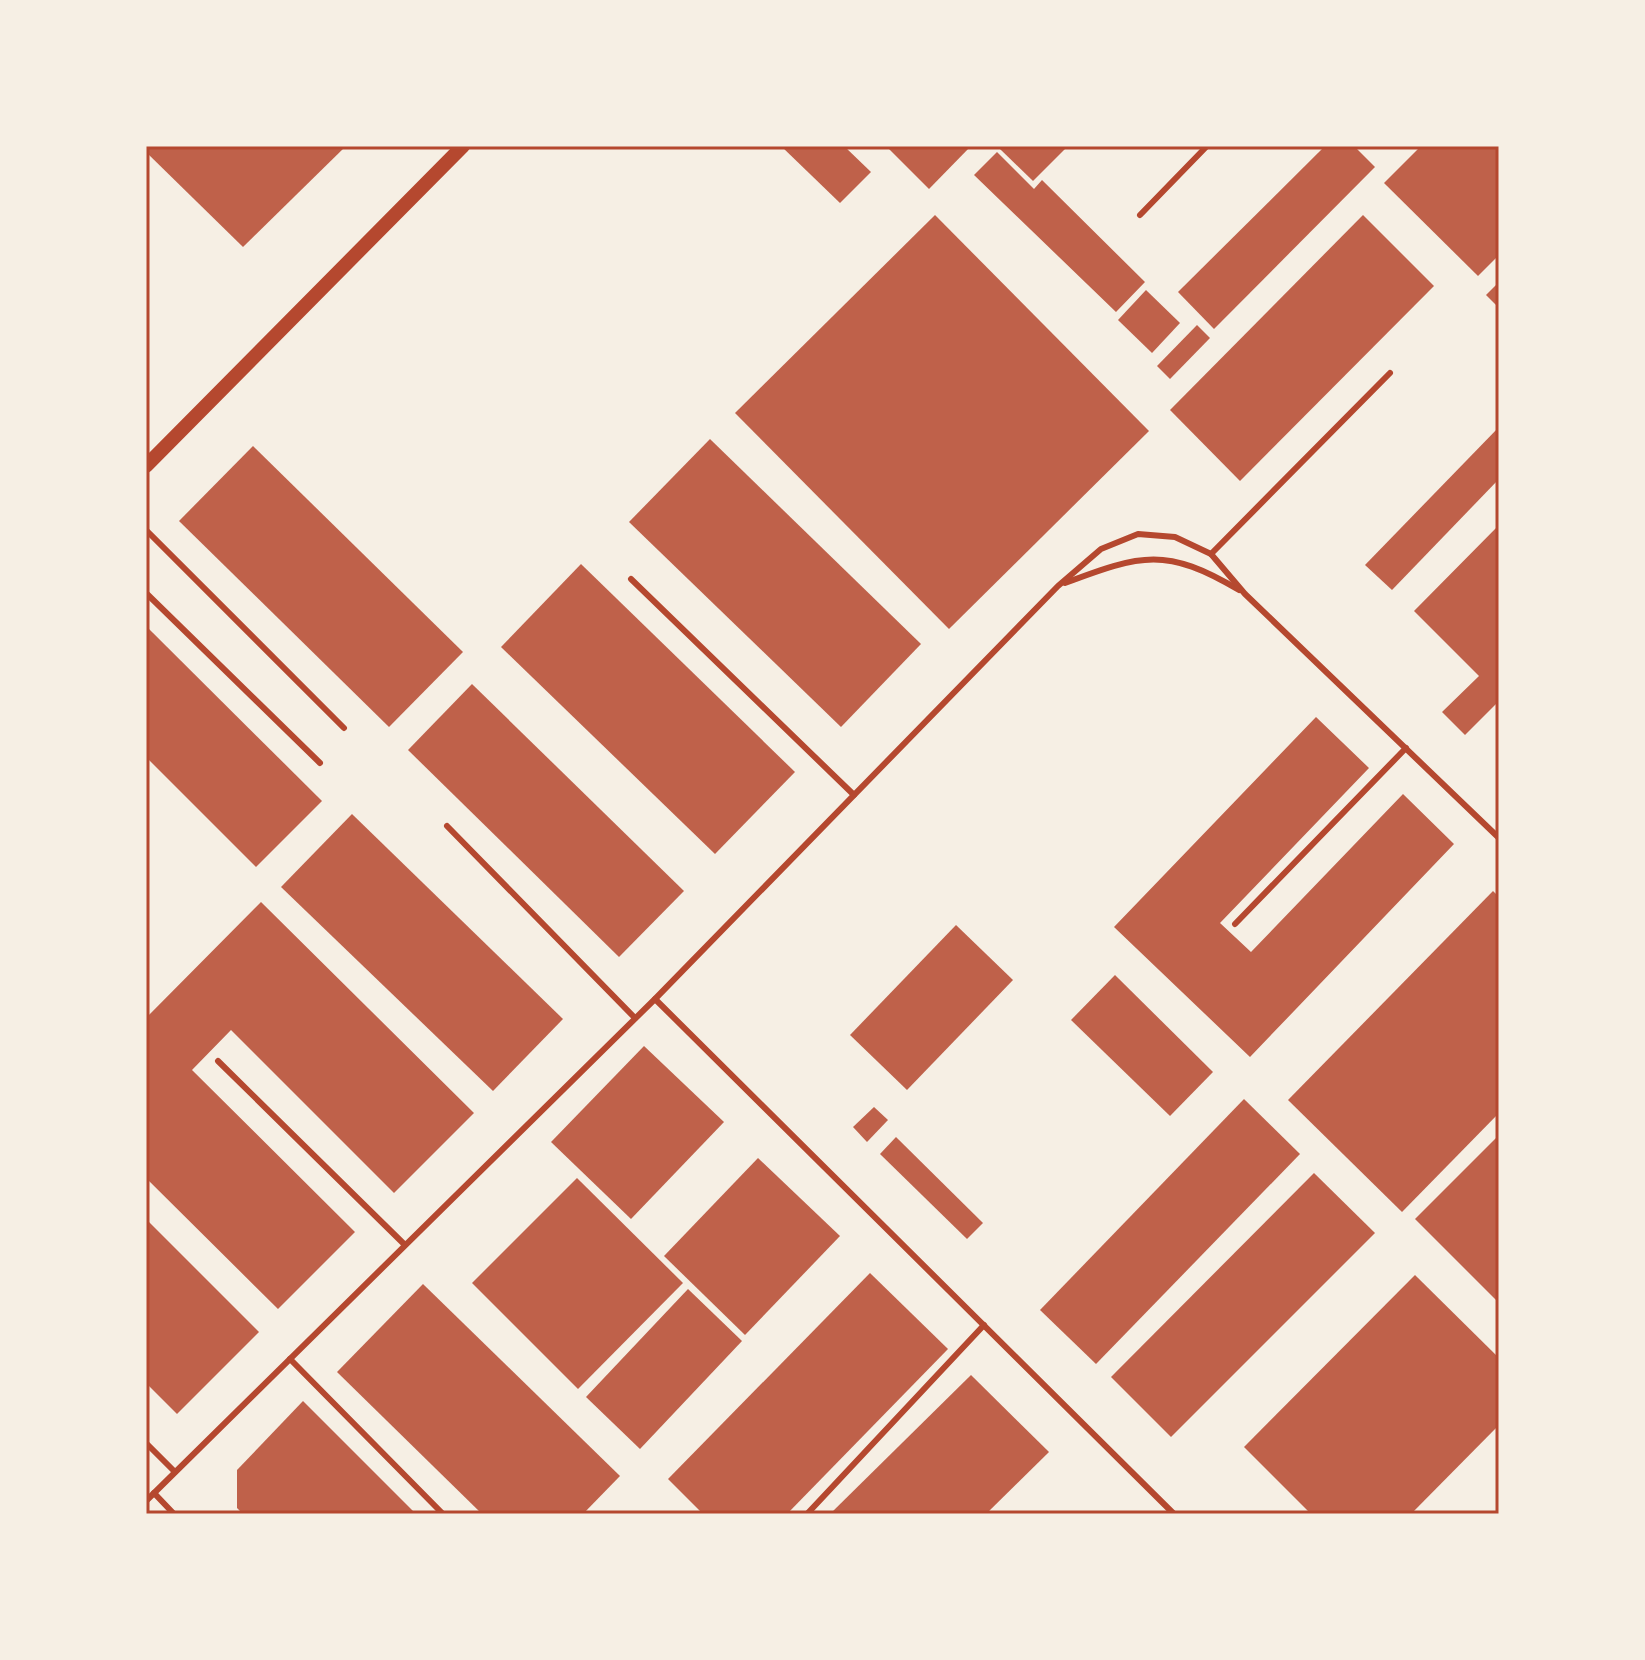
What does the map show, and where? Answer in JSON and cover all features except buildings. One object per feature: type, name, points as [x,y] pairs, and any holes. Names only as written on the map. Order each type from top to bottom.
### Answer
[{"type":"street","points":[[146,466],[463,146]]},
{"type":"lane","points":[[1140,215],[1207,146]]},
{"type":"lane","points":[[1211,554],[1390,373]]},
{"type":"lane","points":[[146,530],[344,728]]},
{"type":"lane","points":[[146,1501],[655,999],[1058,586],[1101,549],[1138,534],[1175,537],[1211,554],[1245,594],[1499,838]]},
{"type":"lane","points":[[1058,586],[1114,565],[1149,557],[1184,561],[1245,594]]},
{"type":"lane","points":[[631,579],[854,795]]},
{"type":"lane","points":[[146,593],[320,763]]},
{"type":"lane","points":[[1235,924],[1406,748]]},
{"type":"lane","points":[[447,826],[635,1018]]},
{"type":"lane","points":[[655,999],[1174,1514]]},
{"type":"lane","points":[[218,1061],[405,1245]]},
{"type":"lane","points":[[807,1514],[984,1325]]},
{"type":"lane","points":[[290,1359],[443,1514]]},
{"type":"lane","points":[[146,1443],[175,1472]]},
{"type":"lane","points":[[154,1493],[174,1514]]}]
